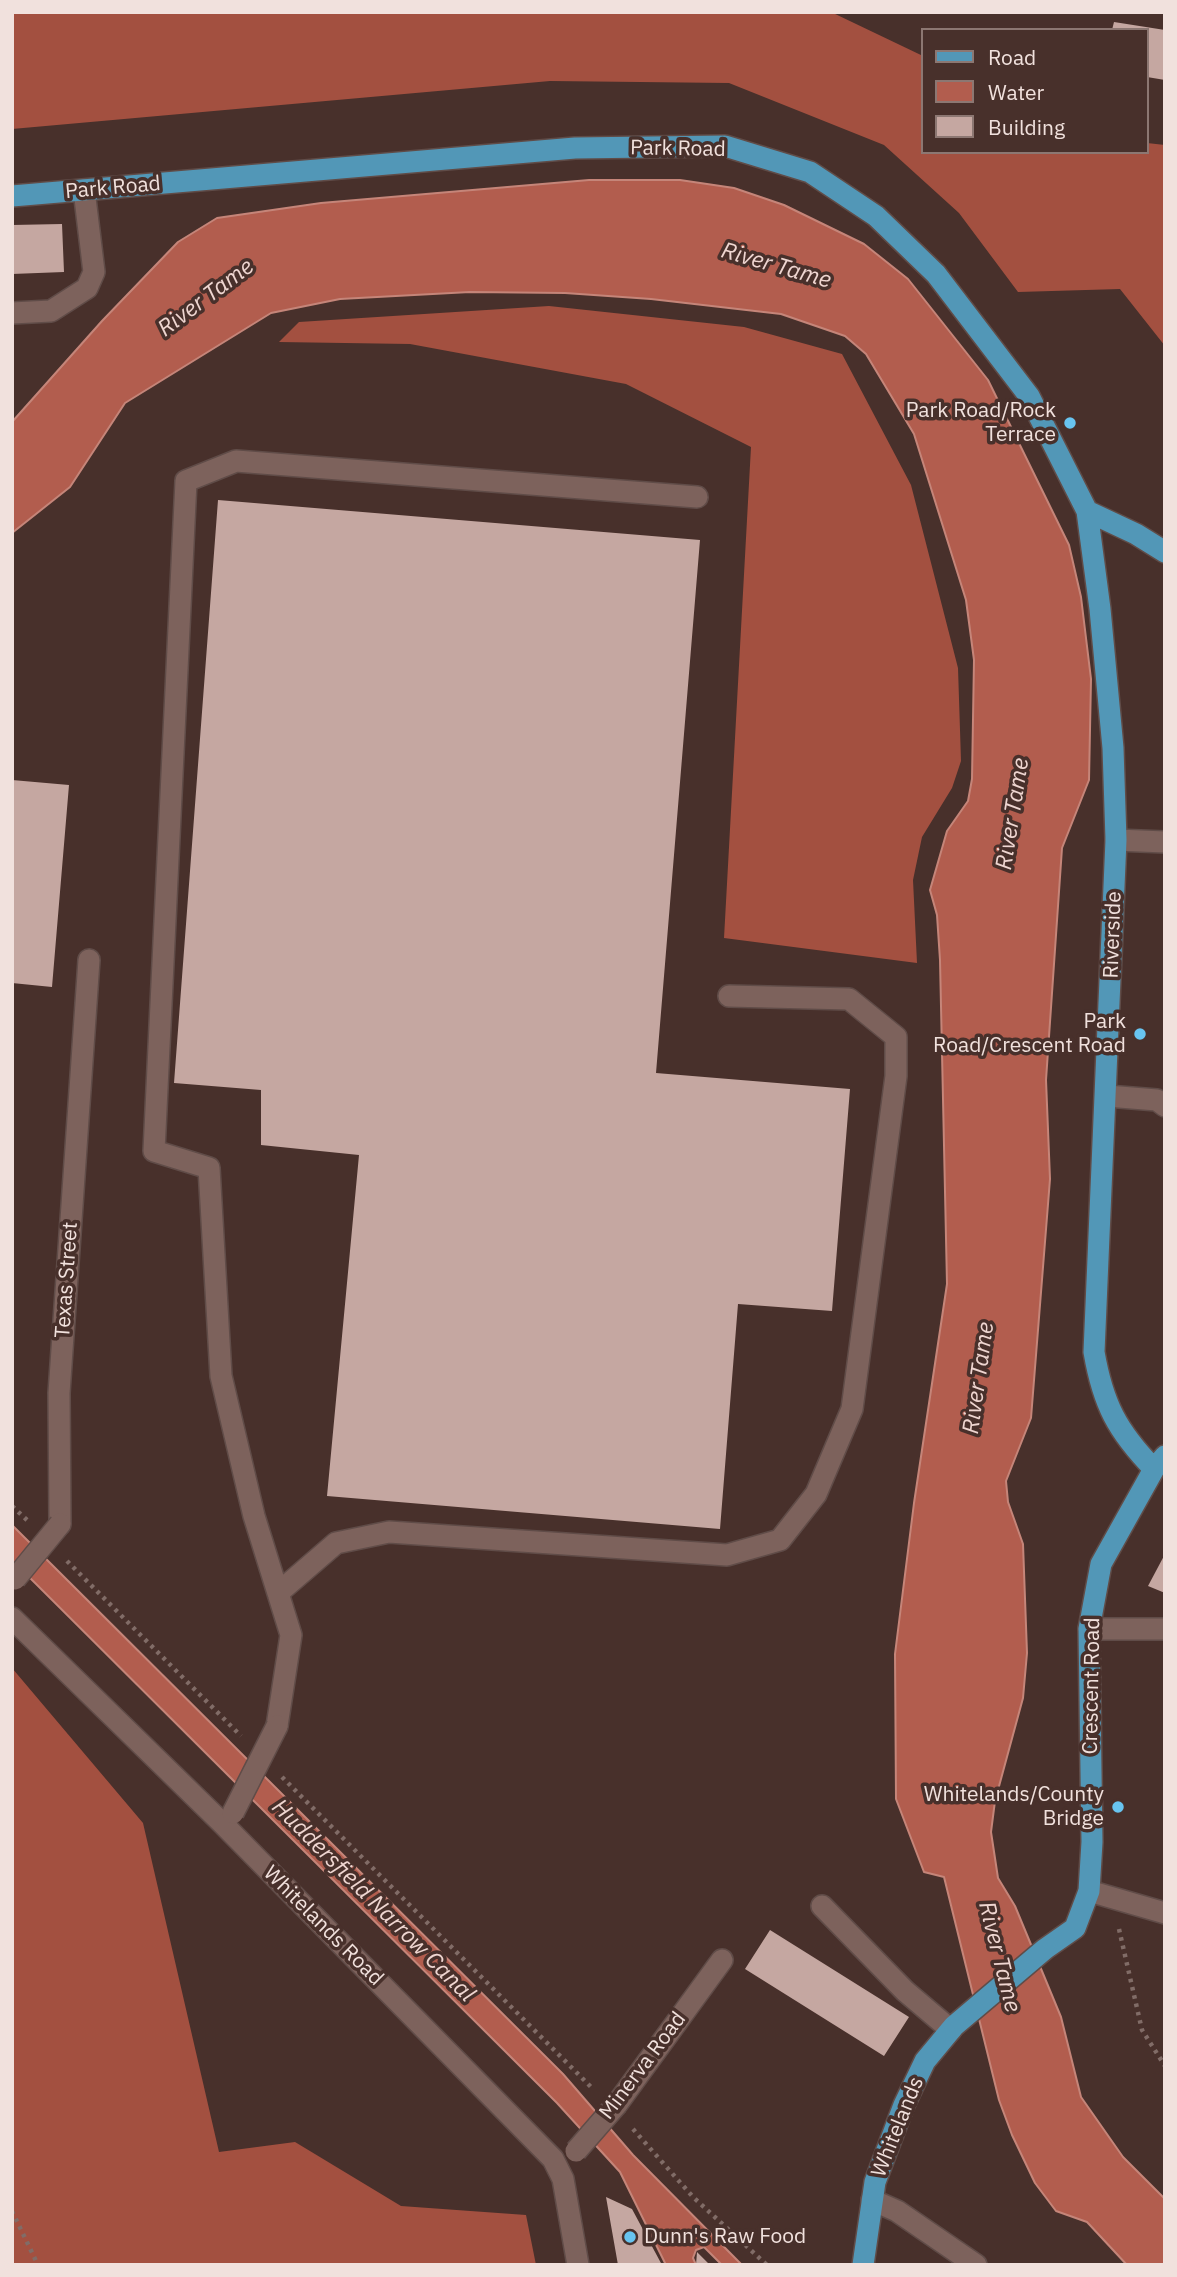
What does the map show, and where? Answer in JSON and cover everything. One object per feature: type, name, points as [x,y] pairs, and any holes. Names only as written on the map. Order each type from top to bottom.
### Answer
[{"type":"main road","name":"Park Road","points":[[12,196],[575,148],[725,146],[810,172],[876,216],[936,274],[1029,396],[1087,511]]},
{"type":"main road","points":[[1087,511],[1165,552]]},
{"type":"main road","name":"Riverside","points":[[1087,511],[1110,720],[1116,840],[1094,1352],[1108,1409],[1131,1445],[1160,1462]]},
{"type":"main road","name":"Crescent Road","points":[[1089,1891],[1092,1842],[1089,1629],[1101,1564],[1160,1462]]},
{"type":"main road","name":"Whitelands","points":[[863,2265],[872,2200],[904,2105],[925,2061],[952,2028],[1045,1949],[1075,1928],[1089,1891]]},
{"type":"street","points":[[12,325],[51,311],[87,288],[94,272],[84,190]]},
{"type":"street","points":[[12,313],[51,311]]},
{"type":"street","points":[[228,1818],[277,1726],[291,1635],[254,1517],[221,1376],[209,1168],[155,1151],[186,481],[236,461],[698,496]]},
{"type":"street","points":[[1116,840],[1165,842]]},
{"type":"street","name":"Texas Street","points":[[14,1581],[60,1524],[59,1393],[89,960]]},
{"type":"street","points":[[278,1593],[336,1543],[389,1532],[727,1555],[780,1540],[817,1494],[852,1409],[896,1076],[896,1037],[849,999],[729,996]]},
{"type":"street","points":[[1107,1096],[1157,1100],[1165,1106]]},
{"type":"street","name":"Whitelands Road","points":[[12,1618],[228,1818],[553,2159],[563,2179],[578,2265]]},
{"type":"street","points":[[1089,1629],[1165,1629]]},
{"type":"street","points":[[1089,1891],[1165,1913]]},
{"type":"street","points":[[822,1906],[905,1991],[952,2028]]},
{"type":"street","name":"Minerva Road","points":[[553,2159],[576,2151],[621,2113],[722,1960]]},
{"type":"street","points":[[872,2200],[897,2211],[976,2265]]},
{"type":"path","points":[[12,1506],[32,1525]]},
{"type":"path","points":[[61,1555],[246,1740]]},
{"type":"path","points":[[275,1770],[597,2092]]},
{"type":"path","points":[[1112,1898],[1142,2030],[1165,2066]]},
{"type":"path","points":[[621,2113],[693,2197],[767,2265]]},
{"type":"path","points":[[12,2211],[38,2265]]},
{"type":"shaded area","points":[[12,12],[831,12],[922,56],[922,154],[1149,154],[1149,143],[1165,145],[1165,346],[1120,289],[1018,292],[959,213],[884,145],[729,83],[550,81],[12,129]]},
{"type":"shaded area","points":[[549,306],[744,327],[842,354],[911,485],[958,668],[961,761],[952,788],[922,837],[913,880],[917,963],[724,938],[751,447],[626,384],[410,344],[279,342],[299,322]]},
{"type":"shaded area","points":[[12,1668],[143,1823],[219,2152],[295,2142],[401,2206],[526,2215],[536,2265],[12,2265]]},
{"type":"water","name":"River Tame","points":[[589,180],[680,180],[734,188],[784,205],[864,244],[908,279],[988,380],[1069,545],[1081,597],[1091,679],[1089,780],[1062,848],[1046,1080],[1050,1179],[1031,1418],[1006,1481],[1008,1502],[1023,1544],[1027,1653],[1023,1698],[995,1801],[991,1832],[998,1878],[1015,1906],[1061,2017],[1081,2097],[1123,2157],[1165,2199],[1165,2265],[1127,2265],[1087,2222],[1056,2211],[1035,2183],[999,2100],[944,1877],[924,1872],[896,1799],[895,1654],[914,1503],[947,1284],[940,960],[937,915],[930,890],[947,831],[968,801],[972,779],[974,660],[966,600],[914,434],[866,354],[845,336],[781,314],[651,299],[565,293],[470,292],[340,299],[271,313],[125,403],[70,487],[12,533],[12,422],[102,321],[178,242],[217,218],[321,203]]},
{"type":"water","name":"Huddersfield Narrow Canal","points":[[12,1525],[563,2074],[633,2155],[742,2265],[722,2265],[704,2247],[696,2250],[693,2258],[696,2265],[666,2265],[620,2172],[557,2103],[12,1560]]},
{"type":"building","points":[[1114,22],[1165,30],[1165,80],[1149,77],[1149,28],[1112,28]]},
{"type":"building","points":[[62,224],[64,272],[12,274],[12,225]]},
{"type":"building","points":[[218,500],[700,540],[656,1073],[850,1089],[832,1311],[738,1304],[720,1529],[327,1496],[359,1155],[261,1145],[261,1090],[174,1083]]},
{"type":"building","points":[[12,780],[69,785],[52,987],[12,983]]},
{"type":"building","points":[[1165,1554],[1165,1593],[1148,1586]]},
{"type":"building","points":[[770,1930],[909,2017],[884,2056],[745,1969]]},
{"type":"building","name":"Dunn's Raw Food","points":[[606,2197],[632,2209],[662,2265],[618,2265]]},
{"type":"building","name":"Dunn's Raw Food","points":[[697,2252],[710,2265],[696,2265]]},
{"type":"place","name":"Park Road/Rock Terrace","points":[[1070,423]]},
{"type":"place","name":"Park Road/Crescent Road","points":[[1140,1034]]},
{"type":"place","name":"Whitelands/County Bridge","points":[[1118,1807]]},
{"type":"place","name":"Dunn's Raw Food","points":[[630,2237]]}]
